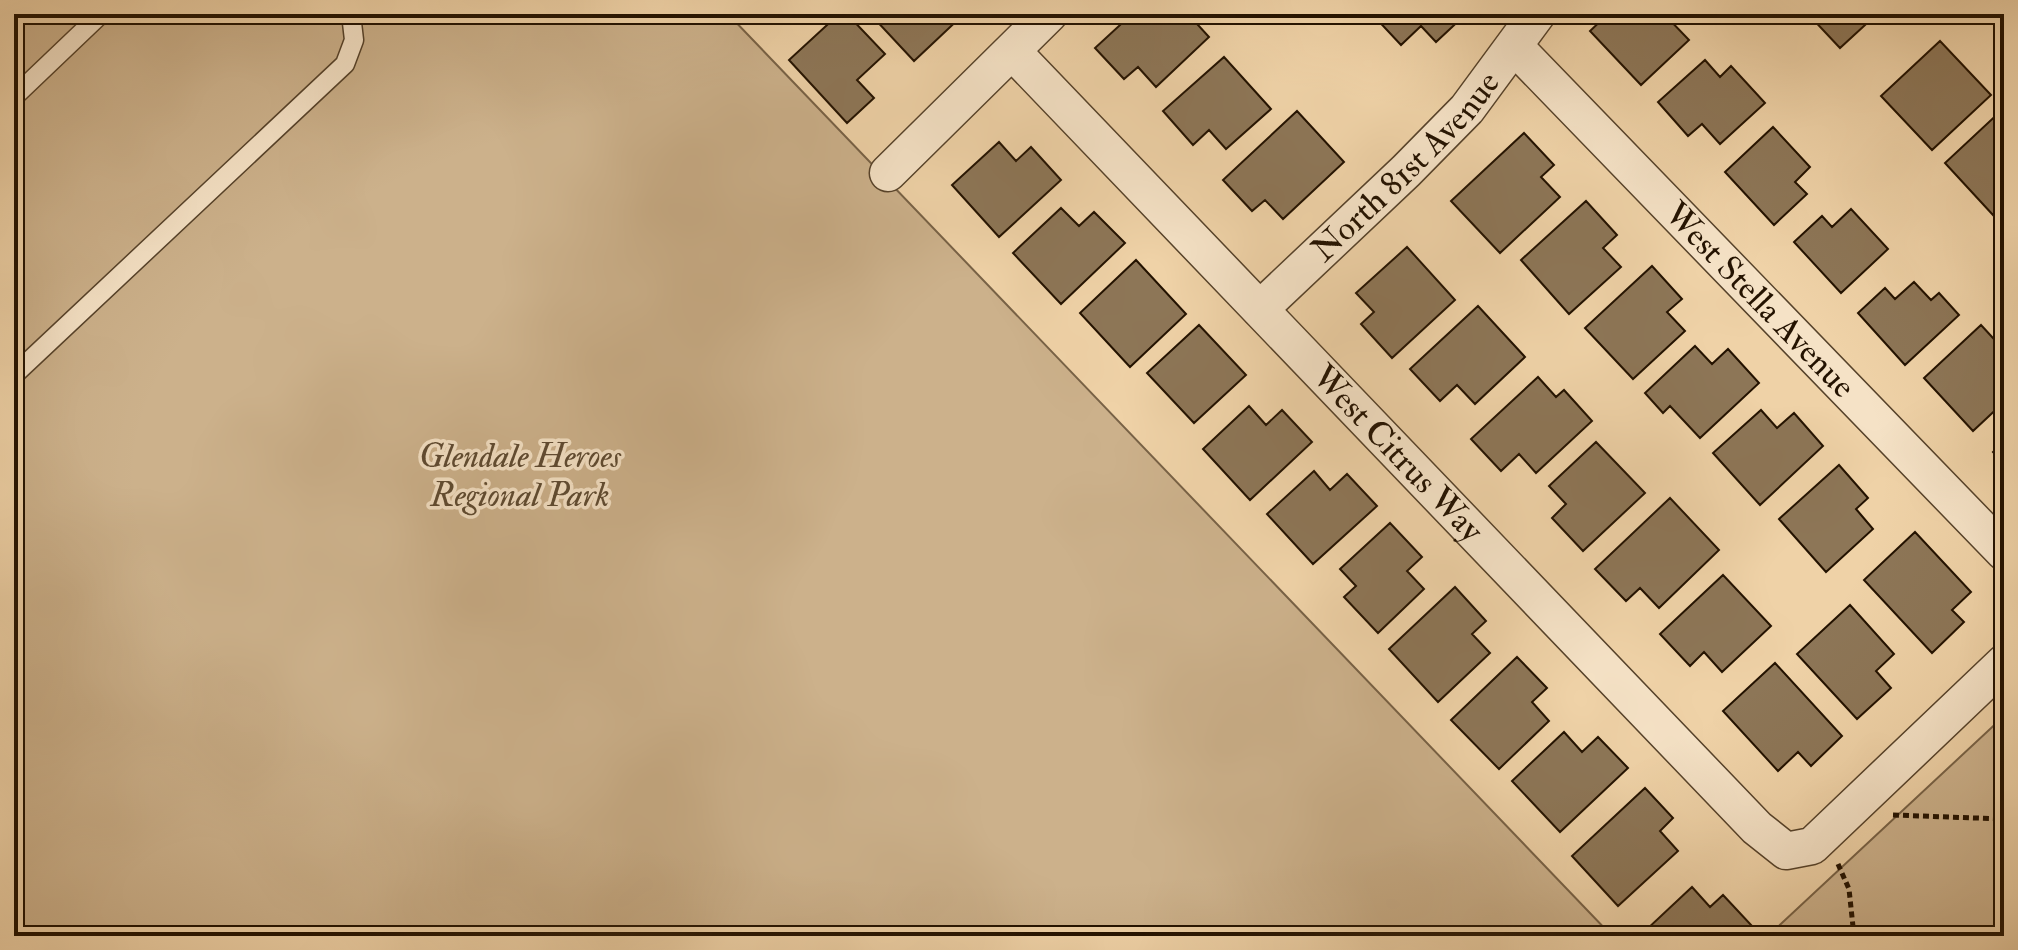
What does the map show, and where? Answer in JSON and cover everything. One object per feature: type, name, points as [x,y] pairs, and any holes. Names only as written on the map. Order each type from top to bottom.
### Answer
[{"type":"street","points":[[888,173],[1049,14]]},
{"type":"street","name":"North 81st Avenue","points":[[1260,309],[1467,109],[1537,14]]},
{"type":"street","name":"West Stella Avenue","points":[[1515,47],[2004,552]]},
{"type":"street","name":"West Citrus Way","points":[[1013,52],[1757,828],[1799,848]]},
{"type":"street","points":[[1799,848],[2004,663]]},
{"type":"lane","points":[[14,97],[101,14]]},
{"type":"lane","points":[[14,375],[345,64],[354,40],[351,14]]},
{"type":"path","points":[[1887,814],[2004,819]]},
{"type":"path","points":[[1799,848],[1837,862],[1849,889],[1854,936]]},
{"type":"green space","name":"Glendale Heroes Regional Park","points":[[14,14],[728,14],[1612,936],[14,936]]},
{"type":"green space","points":[[2004,716],[2004,936],[1768,936]]},
{"type":"building","points":[[839,14],[847,14],[885,54],[857,80],[874,98],[847,123],[789,60]]},
{"type":"building","points":[[964,14],[914,61],[872,16]]},
{"type":"building","points":[[1132,14],[1188,14],[1209,37],[1156,87],[1138,67],[1124,79],[1095,48]]},
{"type":"building","points":[[1372,14],[1466,14],[1436,42],[1421,26],[1401,45]]},
{"type":"building","points":[[1608,14],[1664,14],[1689,40],[1641,85],[1590,31]]},
{"type":"building","points":[[1808,14],[1877,14],[1840,48]]},
{"type":"building","points":[[1940,41],[1991,95],[1932,150],[1881,96]]},
{"type":"building","points":[[1224,57],[1271,109],[1226,149],[1209,130],[1193,145],[1163,111]]},
{"type":"building","points":[[1705,60],[1720,77],[1731,66],[1765,103],[1720,144],[1702,124],[1688,136],[1658,102]]},
{"type":"building","points":[[2004,108],[2004,205],[1993,215],[1945,163]]},
{"type":"building","points":[[1297,111],[1344,162],[1283,219],[1265,200],[1252,211],[1223,180]]},
{"type":"building","points":[[1773,127],[1810,167],[1795,182],[1807,194],[1774,225],[1725,172]]},
{"type":"building","points":[[1524,133],[1554,165],[1541,177],[1560,197],[1500,253],[1451,201]]},
{"type":"building","points":[[999,142],[1016,161],[1031,147],[1061,180],[999,237],[952,185]]},
{"type":"building","points":[[1586,201],[1617,235],[1603,248],[1621,267],[1569,314],[1521,260]]},
{"type":"building","points":[[1061,208],[1079,226],[1094,212],[1125,243],[1061,304],[1013,253]]},
{"type":"building","points":[[1851,209],[1888,249],[1841,293],[1794,242],[1822,216],[1832,227]]},
{"type":"building","points":[[1407,247],[1455,300],[1392,358],[1361,324],[1374,312],[1356,293]]},
{"type":"building","points":[[1136,260],[1186,314],[1130,367],[1080,313]]},
{"type":"building","points":[[1652,266],[1682,299],[1667,312],[1685,331],[1633,379],[1585,328]]},
{"type":"building","points":[[1914,282],[1931,300],[1939,293],[1959,315],[1905,365],[1858,313],[1885,288],[1895,299]]},
{"type":"building","points":[[1478,306],[1525,357],[1475,404],[1457,385],[1440,401],[1410,369]]},
{"type":"building","points":[[1199,325],[1246,375],[1194,423],[1147,373]]},
{"type":"building","points":[[1981,325],[2004,350],[2004,402],[1973,431],[1924,378]]},
{"type":"building","points":[[1695,346],[1712,364],[1728,349],[1759,383],[1700,438],[1670,406],[1663,413],[1645,393]]},
{"type":"building","points":[[1538,377],[1556,397],[1564,390],[1592,421],[1536,473],[1519,454],[1501,471],[1471,439]]},
{"type":"building","points":[[1249,406],[1266,425],[1282,410],[1312,442],[1250,500],[1203,449]]},
{"type":"building","points":[[1761,410],[1777,428],[1794,413],[1823,446],[1760,505],[1713,453]]},
{"type":"building","points":[[2004,441],[2004,464],[1993,452]]},
{"type":"building","points":[[1596,442],[1645,493],[1583,551],[1552,518],[1566,504],[1549,486]]},
{"type":"building","points":[[1839,465],[1868,498],[1856,509],[1873,529],[1826,572],[1779,519]]},
{"type":"building","points":[[1314,471],[1330,490],[1347,474],[1377,506],[1313,564],[1267,514]]},
{"type":"building","points":[[1670,498],[1719,550],[1659,608],[1640,588],[1626,601],[1595,569]]},
{"type":"building","points":[[1390,523],[1422,557],[1407,571],[1424,589],[1378,633],[1344,597],[1356,586],[1340,569]]},
{"type":"building","points":[[1915,532],[1971,592],[1952,610],[1964,622],[1932,653],[1864,580]]},
{"type":"building","points":[[1723,575],[1771,626],[1722,672],[1704,652],[1690,666],[1660,634]]},
{"type":"building","points":[[1455,587],[1486,621],[1472,634],[1490,653],[1438,702],[1389,649]]},
{"type":"building","points":[[1850,605],[1894,654],[1876,671],[1891,688],[1857,719],[1797,654]]},
{"type":"building","points":[[1517,657],[1547,688],[1532,702],[1549,721],[1499,769],[1451,720]]},
{"type":"building","points":[[1775,663],[1842,736],[1811,766],[1798,752],[1778,771],[1723,711]]},
{"type":"building","points":[[1564,732],[1582,752],[1598,737],[1628,768],[1560,832],[1512,781]]},
{"type":"building","points":[[1645,788],[1673,818],[1660,831],[1678,851],[1618,906],[1572,856]]},
{"type":"building","points":[[1692,887],[1710,907],[1723,895],[1752,926],[1742,936],[1651,936],[1646,930]]}]
